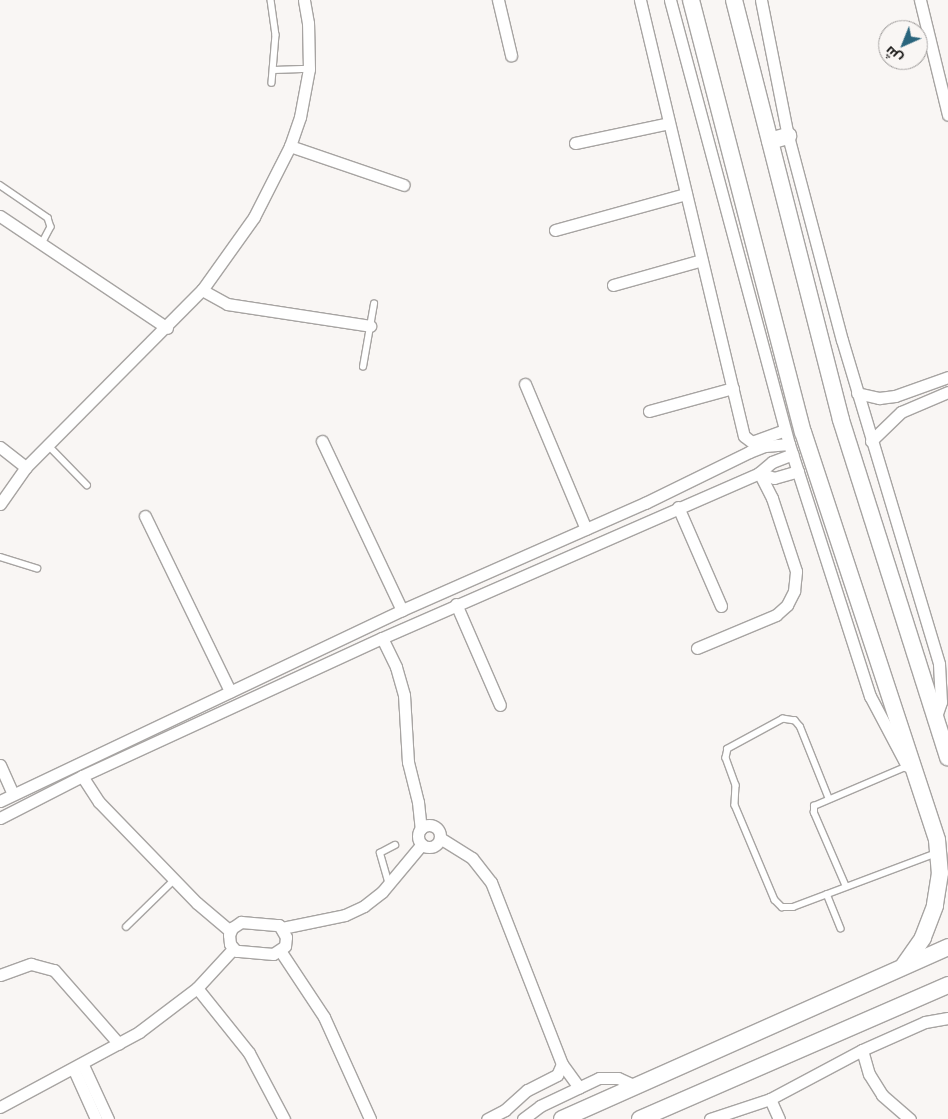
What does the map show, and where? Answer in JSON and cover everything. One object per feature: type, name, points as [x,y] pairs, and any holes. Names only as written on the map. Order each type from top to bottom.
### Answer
[{"type":"main road","points":[[691,0],[762,312],[921,789],[942,858],[939,890],[930,922],[904,965]]},
{"type":"main road","points":[[700,0],[701,45]]},
{"type":"main road","points":[[734,0],[841,420],[948,757]]},
{"type":"main road","points":[[770,141],[788,136]]},
{"type":"main road","points":[[562,1119],[634,1085],[948,947]]},
{"type":"main road","points":[[640,1119],[948,985]]},
{"type":"street","points":[[0,504],[26,468],[167,328],[202,290],[254,217],[290,146],[300,117],[308,69],[308,23],[304,0]]},
{"type":"street","points":[[498,0],[511,55]]},
{"type":"street","points":[[640,0],[733,388],[748,441],[785,430]]},
{"type":"street","points":[[670,0],[762,312],[785,430],[791,449],[870,696],[921,789]]},
{"type":"street","points":[[760,0],[788,136],[857,393],[939,664],[941,702],[935,719]]},
{"type":"street","points":[[920,0],[948,115]]},
{"type":"street","points":[[575,142],[669,123]]},
{"type":"street","points":[[290,146],[404,185]]},
{"type":"street","points":[[555,230],[686,194]]},
{"type":"street","points":[[0,216],[167,328]]},
{"type":"street","points":[[613,285],[702,260]]},
{"type":"street","points":[[202,290],[227,304],[370,326]]},
{"type":"street","points":[[857,393],[879,398],[895,396],[948,377]]},
{"type":"street","points":[[525,384],[586,529]]},
{"type":"street","points":[[649,411],[733,388]]},
{"type":"street","points":[[871,441],[901,412],[948,392]]},
{"type":"street","points":[[322,441],[402,610]]},
{"type":"street","points":[[0,447],[26,468]]},
{"type":"street","points":[[0,801],[402,610],[586,529],[757,449],[791,449]]},
{"type":"street","points":[[0,818],[82,776],[456,604],[678,506],[759,473],[768,464],[791,449]]},
{"type":"street","points":[[759,473],[774,478],[798,471]]},
{"type":"street","points":[[697,648],[776,615],[787,605],[794,591],[796,571],[772,498],[759,473]]},
{"type":"street","points":[[678,506],[721,606]]},
{"type":"street","points":[[146,516],[230,692]]},
{"type":"street","points":[[456,604],[500,705]]},
{"type":"street","points":[[382,638],[402,689],[408,762],[418,802],[421,829],[418,837],[422,844]]},
{"type":"street","points":[[0,765],[13,794]]},
{"type":"street","points":[[82,776],[99,802],[174,880],[230,931]]},
{"type":"street","points":[[418,802],[436,827],[440,838],[472,858],[491,882],[562,1064],[579,1087]]},
{"type":"street","points":[[421,829],[428,825],[436,827]]},
{"type":"street","points":[[422,844],[435,845],[440,838]]},
{"type":"street","points":[[233,949],[229,940],[230,931],[241,922],[282,928],[354,911],[389,884],[422,844]]},
{"type":"street","points":[[233,949],[273,954],[281,952],[286,942],[282,928]]},
{"type":"street","points":[[0,1107],[119,1044],[197,988],[233,949]]},
{"type":"street","points":[[281,952],[324,1016],[370,1119]]},
{"type":"street","points":[[0,975],[31,964],[54,970],[119,1044]]},
{"type":"street","points":[[197,988],[249,1053],[284,1119]]},
{"type":"street","points":[[710,1119],[770,1099],[862,1050],[925,1022],[948,1018]]},
{"type":"street","points":[[862,1050],[869,1074],[882,1095],[910,1119]]},
{"type":"street","points":[[487,1119],[506,1110],[527,1090],[557,1075],[562,1064]]},
{"type":"street","points":[[78,1067],[96,1119]]},
{"type":"street","points":[[78,1067],[108,1119]]},
{"type":"street","points":[[557,1075],[565,1094]]},
{"type":"street","points":[[523,1119],[565,1094],[605,1077],[618,1078],[634,1085]]},
{"type":"street","points":[[770,1099],[779,1119]]},
{"type":"lane","points":[[271,0],[276,35],[272,84]]},
{"type":"lane","points":[[274,70],[308,69]]},
{"type":"lane","points":[[0,185],[48,218],[51,227],[42,244]]},
{"type":"lane","points":[[363,367],[374,304]]},
{"type":"lane","points":[[48,445],[87,485]]},
{"type":"lane","points":[[0,557],[38,568]]},
{"type":"lane","points":[[828,797],[795,721],[783,719],[728,749],[726,758],[736,785],[735,805],[775,900],[788,908],[846,887],[942,858]]},
{"type":"lane","points":[[846,887],[813,810],[817,803],[828,797],[908,766]]},
{"type":"lane","points":[[389,884],[380,853],[395,845]]},
{"type":"lane","points":[[126,927],[174,880]]},
{"type":"lane","points":[[827,894],[841,928]]}]
